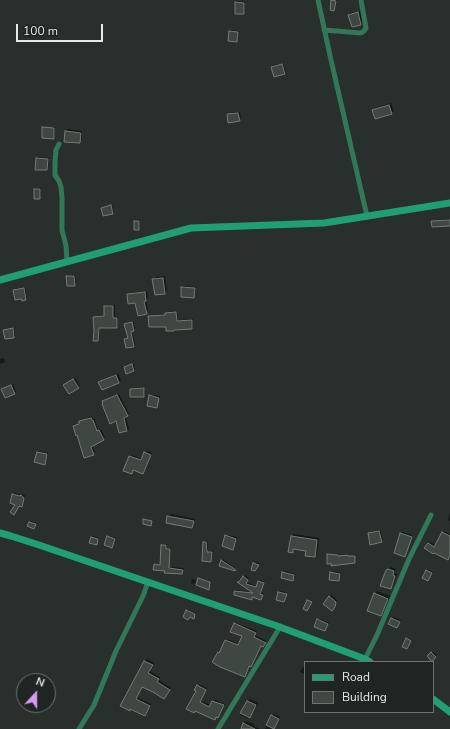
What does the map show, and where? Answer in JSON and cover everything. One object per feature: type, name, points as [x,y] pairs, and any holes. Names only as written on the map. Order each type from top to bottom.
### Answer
[{"type":"main road","points":[[0,280],[191,228],[324,223],[450,203]]},
{"type":"main road","points":[[0,533],[148,582],[368,660]]},
{"type":"main road","points":[[434,700],[450,712]]},
{"type":"street","points":[[318,0],[368,216]]},
{"type":"street","points":[[324,30],[361,33],[364,31],[366,28],[361,0]]},
{"type":"street","points":[[59,144],[56,150],[55,175],[59,181],[62,198],[62,230],[66,246],[67,261]]},
{"type":"street","points":[[368,660],[409,559],[431,515]]},
{"type":"street","points":[[79,729],[94,705],[148,582]]},
{"type":"street","points":[[218,729],[280,628]]},
{"type":"building","points":[[331,0],[336,1],[334,11],[330,10]]},
{"type":"building","points":[[235,2],[244,3],[244,14],[235,14]]},
{"type":"building","points":[[358,12],[361,25],[352,27],[348,15]]},
{"type":"building","points":[[229,31],[238,32],[237,42],[228,41]]},
{"type":"building","points":[[282,64],[285,74],[274,77],[271,67]]},
{"type":"building","points":[[389,105],[392,114],[375,119],[372,110]]},
{"type":"building","points":[[238,113],[240,121],[228,123],[227,114]]},
{"type":"building","points":[[42,127],[54,128],[54,139],[42,138]]},
{"type":"building","points":[[65,131],[81,133],[80,143],[64,142]]},
{"type":"building","points":[[36,158],[48,159],[47,170],[35,170]]},
{"type":"building","points":[[34,189],[40,189],[40,199],[34,199]]},
{"type":"building","points":[[111,205],[113,214],[103,216],[101,208]]},
{"type":"building","points":[[450,220],[450,226],[432,227],[431,221]]},
{"type":"building","points":[[134,221],[139,221],[139,230],[134,230]]},
{"type":"building","points":[[66,276],[74,276],[75,286],[67,286]]},
{"type":"building","points":[[163,278],[165,294],[155,295],[152,279]]},
{"type":"building","points":[[181,287],[195,288],[194,298],[181,297]]},
{"type":"building","points":[[24,288],[26,300],[15,300],[13,290]]},
{"type":"building","points":[[145,292],[146,301],[144,302],[147,314],[138,316],[135,303],[128,304],[127,294]]},
{"type":"building","points":[[104,306],[113,306],[113,318],[117,318],[117,328],[99,328],[98,341],[93,341],[93,317],[104,316]]},
{"type":"building","points":[[176,312],[177,321],[192,320],[192,329],[166,331],[166,327],[149,327],[148,316],[165,315],[165,313]]},
{"type":"building","points":[[132,322],[134,331],[131,332],[134,347],[126,348],[124,339],[128,338],[124,324]]},
{"type":"building","points":[[13,328],[14,338],[5,339],[3,330]]},
{"type":"building","points":[[132,364],[134,371],[126,374],[124,367]]},
{"type":"building","points":[[116,375],[119,383],[102,390],[98,382]]},
{"type":"building","points":[[73,379],[79,388],[69,394],[63,385]]},
{"type":"building","points":[[11,385],[15,394],[5,398],[1,389]]},
{"type":"building","points":[[144,388],[144,397],[130,397],[130,389]]},
{"type":"building","points":[[117,395],[128,416],[124,418],[127,431],[119,433],[116,421],[110,424],[102,404],[102,401]]},
{"type":"building","points":[[149,395],[159,398],[157,408],[147,406]]},
{"type":"building","points":[[91,418],[97,431],[99,430],[104,440],[91,447],[94,455],[84,458],[73,426],[79,424],[79,421]]},
{"type":"building","points":[[37,452],[47,454],[45,465],[34,462]]},
{"type":"building","points":[[144,452],[151,455],[143,474],[133,470],[132,474],[123,471],[129,456],[141,460]]},
{"type":"building","points":[[12,494],[21,495],[24,498],[22,507],[19,506],[14,515],[10,512],[15,505],[10,503]]},
{"type":"building","points":[[167,516],[194,521],[192,528],[166,523]]},
{"type":"building","points":[[143,519],[152,521],[151,526],[143,524]]},
{"type":"building","points":[[29,522],[36,524],[34,529],[27,526]]},
{"type":"building","points":[[379,531],[382,542],[370,545],[368,533]]},
{"type":"building","points":[[442,532],[450,536],[450,555],[448,560],[434,553],[433,554],[424,548],[428,543],[434,547]]},
{"type":"building","points":[[400,533],[412,537],[405,557],[394,553]]},
{"type":"building","points":[[225,535],[236,539],[233,550],[222,546]]},
{"type":"building","points":[[107,536],[115,539],[112,548],[104,545]]},
{"type":"building","points":[[291,536],[317,540],[315,557],[305,556],[306,551],[293,549],[293,553],[288,552]]},
{"type":"building","points":[[91,537],[98,539],[97,545],[89,543]]},
{"type":"building","points":[[203,542],[206,542],[207,552],[212,552],[211,562],[202,561]]},
{"type":"building","points":[[161,545],[166,545],[166,549],[170,549],[169,568],[183,570],[182,574],[164,573],[165,571],[153,570],[154,564],[160,565]]},
{"type":"building","points":[[327,554],[338,556],[355,556],[355,563],[331,566],[332,564],[327,564]]},
{"type":"building","points":[[221,560],[236,570],[235,571],[219,566]]},
{"type":"building","points":[[253,563],[259,565],[255,571],[251,570]]},
{"type":"building","points":[[388,569],[394,571],[393,575],[395,576],[391,589],[380,586],[386,570]]},
{"type":"building","points":[[426,570],[432,573],[428,581],[422,578]]},
{"type":"building","points":[[282,572],[294,575],[293,581],[281,578]]},
{"type":"building","points":[[330,572],[340,574],[339,581],[329,580]]},
{"type":"building","points":[[243,576],[248,580],[246,584],[256,587],[258,581],[264,583],[260,594],[263,595],[261,600],[252,597],[252,600],[234,595],[234,591],[253,593],[237,582],[239,582]]},
{"type":"building","points":[[198,578],[210,582],[209,590],[196,585]]},
{"type":"building","points":[[278,592],[287,594],[284,602],[276,600]]},
{"type":"building","points":[[374,593],[388,599],[381,616],[367,611]]},
{"type":"building","points":[[329,596],[336,602],[332,611],[323,604]]},
{"type":"building","points":[[307,600],[312,602],[307,611],[303,609]]},
{"type":"building","points":[[186,610],[195,614],[194,619],[190,617],[188,620],[183,617]]},
{"type":"building","points":[[391,618],[400,622],[397,628],[388,624]]},
{"type":"building","points":[[317,619],[328,624],[325,631],[314,627]]},
{"type":"building","points":[[234,623],[256,633],[254,637],[266,643],[263,647],[261,646],[251,667],[249,666],[245,677],[220,667],[212,662],[218,652],[219,653],[225,640],[238,645],[242,636],[230,632]]},
{"type":"building","points":[[406,638],[411,641],[407,649],[402,647]]},
{"type":"building","points":[[431,652],[436,657],[431,661],[427,656]]},
{"type":"building","points":[[144,661],[153,665],[148,673],[159,679],[157,682],[170,690],[164,699],[142,687],[136,699],[150,706],[145,716],[120,706]]},
{"type":"building","points":[[197,685],[206,690],[200,702],[209,707],[212,701],[224,705],[218,718],[216,717],[215,720],[195,711],[194,713],[186,709],[196,691],[194,690]]},
{"type":"building","points":[[247,701],[256,705],[250,718],[240,713]]},
{"type":"building","points":[[271,715],[279,719],[274,729],[266,725]]},
{"type":"building","points":[[243,723],[255,729],[241,729]]}]
